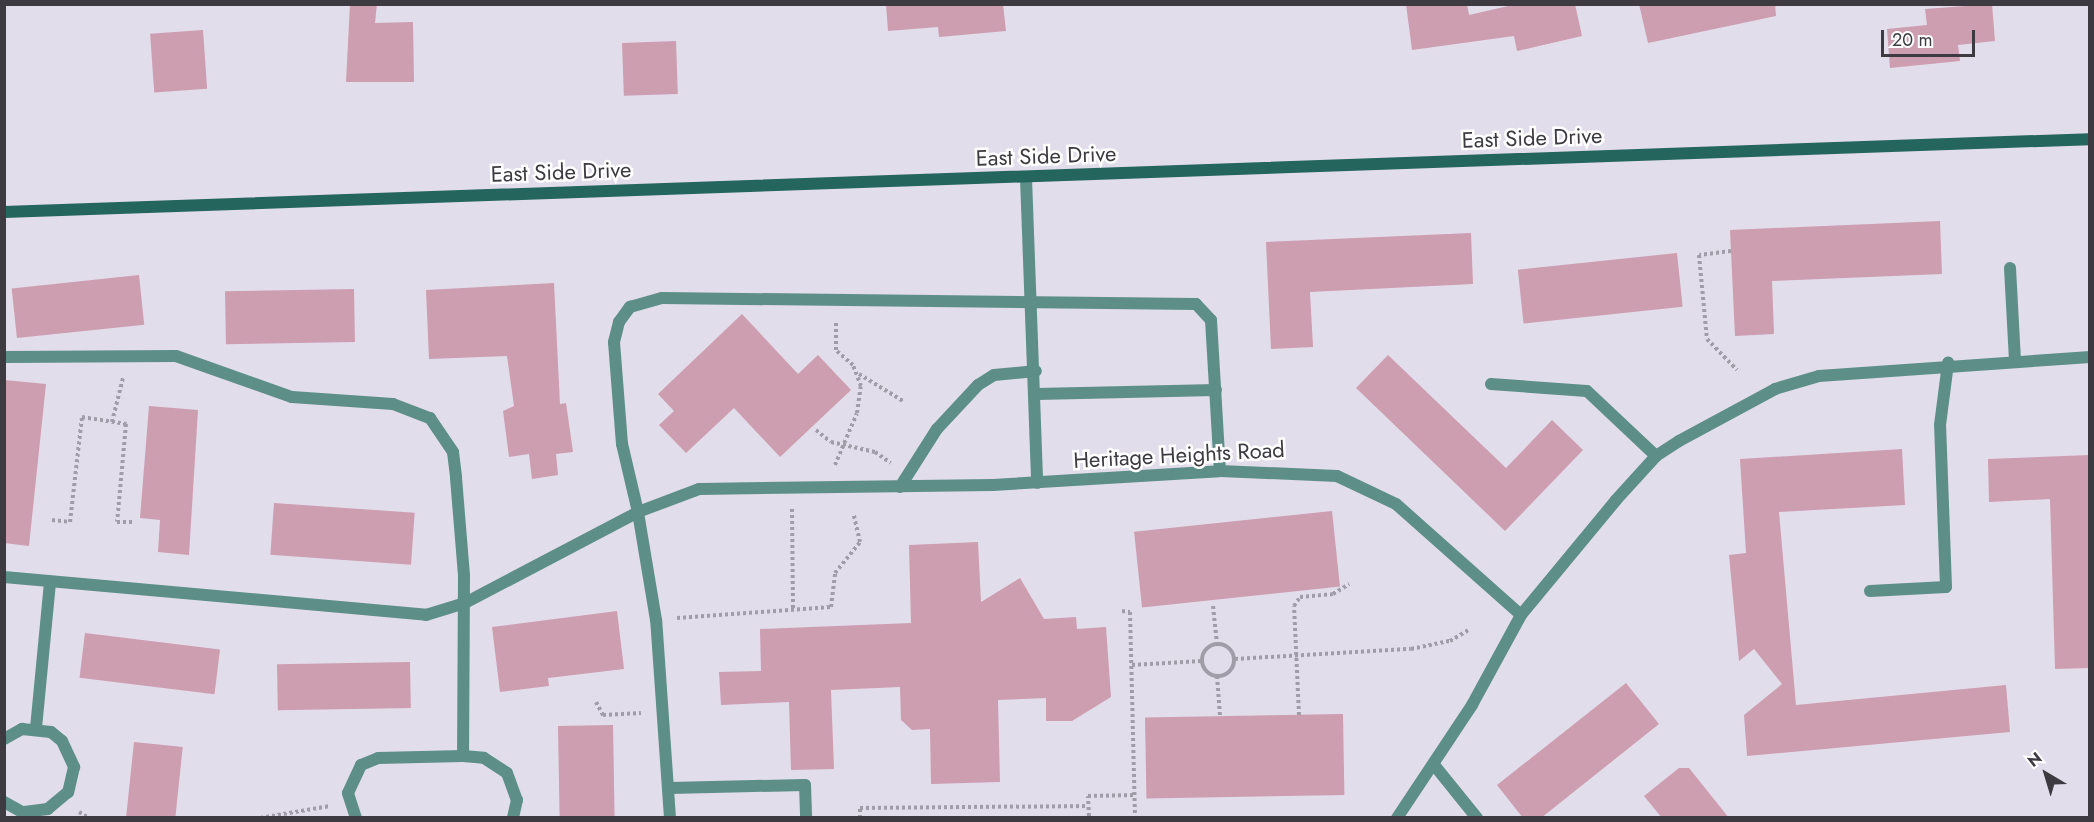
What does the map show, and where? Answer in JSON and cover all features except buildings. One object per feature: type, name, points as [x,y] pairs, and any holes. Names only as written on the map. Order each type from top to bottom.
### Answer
[{"type":"main road","name":"East Side Drive","points":[[4,212],[2090,139]]},
{"type":"street","points":[[1026,178],[1037,394],[1037,483]]},
{"type":"street","points":[[2010,268],[2015,360]]},
{"type":"street","points":[[670,818],[670,788],[656,620],[638,512],[622,444],[614,342],[619,322],[630,307],[662,298],[1196,304],[1211,320],[1220,471]]},
{"type":"street","points":[[4,357],[153,353],[292,397],[413,409],[430,418],[453,452],[463,604],[463,756]]},
{"type":"street","points":[[1397,818],[1435,766],[1521,615],[1656,456],[1775,389],[1853,370],[2090,357]]},
{"type":"street","points":[[1870,591],[1946,587],[1940,425],[1948,363]]},
{"type":"street","points":[[900,487],[937,429],[978,385],[994,375],[1036,370]]},
{"type":"street","points":[[1491,384],[1587,391],[1656,456]]},
{"type":"street","points":[[1037,394],[1216,390]]},
{"type":"street","name":"Heritage Heights Road","points":[[4,577],[426,615],[463,604],[638,512],[699,489],[1037,483],[1220,471],[1295,470],[1365,486],[1396,504],[1521,615]]},
{"type":"street","points":[[36,728],[50,582]]},
{"type":"street","points":[[4,739],[36,728],[57,737],[70,753],[74,767],[68,792],[35,812],[4,802]]},
{"type":"street","points":[[353,812],[350,781],[361,765],[378,758],[463,756],[484,758],[507,773],[517,800],[513,818]]},
{"type":"street","points":[[1435,766],[1478,818]]},
{"type":"street","points":[[670,788],[805,785],[806,818]]},
{"type":"path","points":[[1731,251],[1699,255],[1707,339],[1737,370]]},
{"type":"path","points":[[837,300],[836,350],[859,374],[903,401]]},
{"type":"path","points":[[112,422],[124,371]]},
{"type":"path","points":[[835,465],[841,444],[857,412],[859,374]]},
{"type":"path","points":[[52,520],[70,522],[82,417],[126,424],[117,522],[134,522]]},
{"type":"path","points":[[816,430],[841,444],[874,452],[892,464]]},
{"type":"path","points":[[792,486],[794,610]]},
{"type":"path","points":[[656,620],[831,607],[836,573],[860,542],[854,515]]},
{"type":"path","points":[[1299,715],[1294,606],[1300,597],[1333,594],[1349,584]]},
{"type":"path","points":[[1213,606],[1217,643]]},
{"type":"path","points":[[1122,611],[1130,612],[1135,818]]},
{"type":"path","points":[[1235,659],[1434,646],[1468,630]]},
{"type":"path","points":[[1202,661],[1208,647],[1217,643],[1231,649],[1235,659]]},
{"type":"path","points":[[1216,676],[1227,673],[1235,659]]},
{"type":"path","points":[[1132,665],[1202,661]]},
{"type":"path","points":[[1202,661],[1216,676],[1220,716]]},
{"type":"path","points":[[596,702],[603,715],[612,717],[653,712]]},
{"type":"path","points":[[1089,816],[1088,796],[1136,795]]},
{"type":"path","points":[[860,818],[860,808],[1088,806]]},
{"type":"path","points":[[260,818],[298,808],[353,812]]}]
